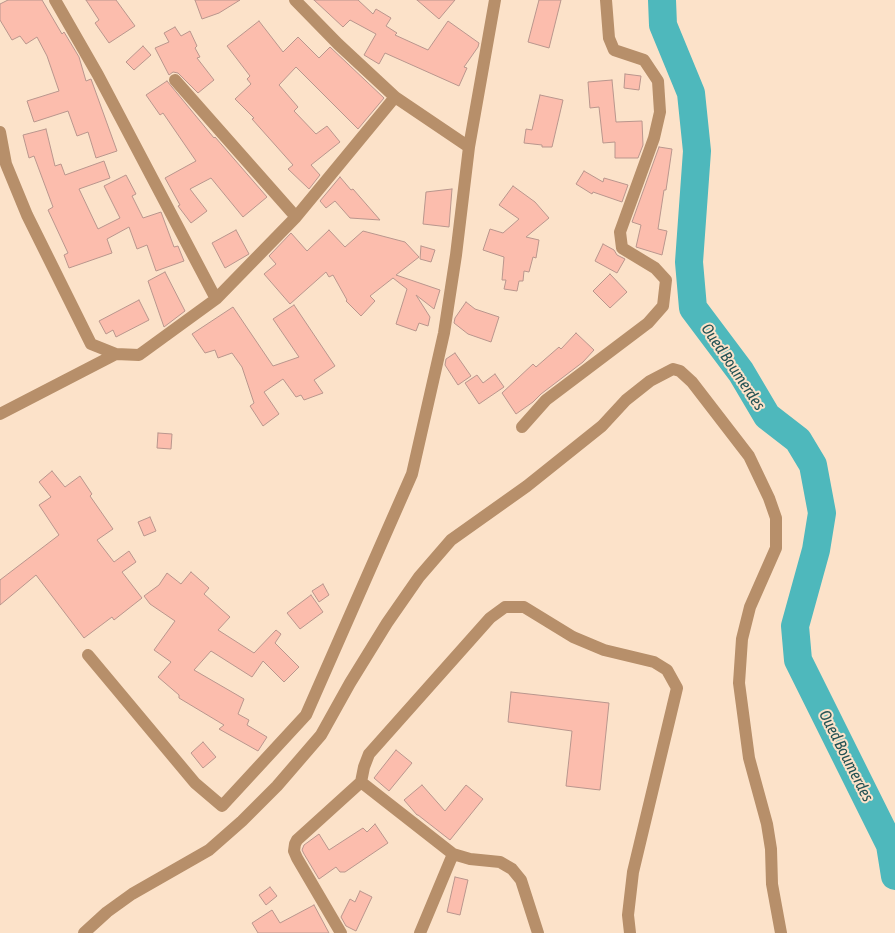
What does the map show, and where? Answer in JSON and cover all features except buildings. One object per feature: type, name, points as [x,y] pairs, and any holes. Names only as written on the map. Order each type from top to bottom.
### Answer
[{"type":"street","points":[[55,0],[98,75],[216,299]]},
{"type":"street","points":[[295,0],[338,44],[395,97],[469,147]]},
{"type":"street","points":[[88,655],[195,783],[222,806],[306,716],[412,474],[444,333],[469,147],[494,0]]},
{"type":"street","points":[[522,427],[546,400],[648,323],[663,306],[666,280],[655,268],[622,248],[620,232],[654,138],[660,112],[658,81],[644,60],[614,50],[609,38],[606,0]]},
{"type":"street","points":[[175,80],[296,217]]},
{"type":"street","points":[[0,132],[6,164],[28,215],[92,344],[116,354],[139,356],[216,299],[296,217],[395,97]]},
{"type":"street","points":[[0,414],[116,354]]},
{"type":"street","points":[[84,933],[107,912],[132,894],[209,850],[277,786],[321,735],[387,623],[418,577],[451,540],[527,486],[602,426],[626,400],[650,381],[673,369],[680,371],[692,382],[749,456],[769,498],[776,518],[776,548],[750,607],[742,639],[739,683],[748,758],[769,832],[772,884],[781,933]]},
{"type":"street","points":[[341,933],[297,858],[294,851],[297,840],[361,782],[364,767],[370,754],[490,618],[505,607],[524,607],[573,637],[604,650],[654,662],[667,670],[677,688],[633,872],[628,915],[630,933]]},
{"type":"street","points":[[361,782],[453,854],[500,862],[512,869],[522,880],[538,933]]},
{"type":"street","points":[[420,933],[453,854]]},
{"type":"waterway","name":"Oued Boumerdes","points":[[662,0],[663,25],[691,93],[697,151],[689,262],[693,308],[741,372],[767,416],[798,440],[813,465],[822,513],[816,550],[795,626],[798,660],[890,845],[895,876]]}]
